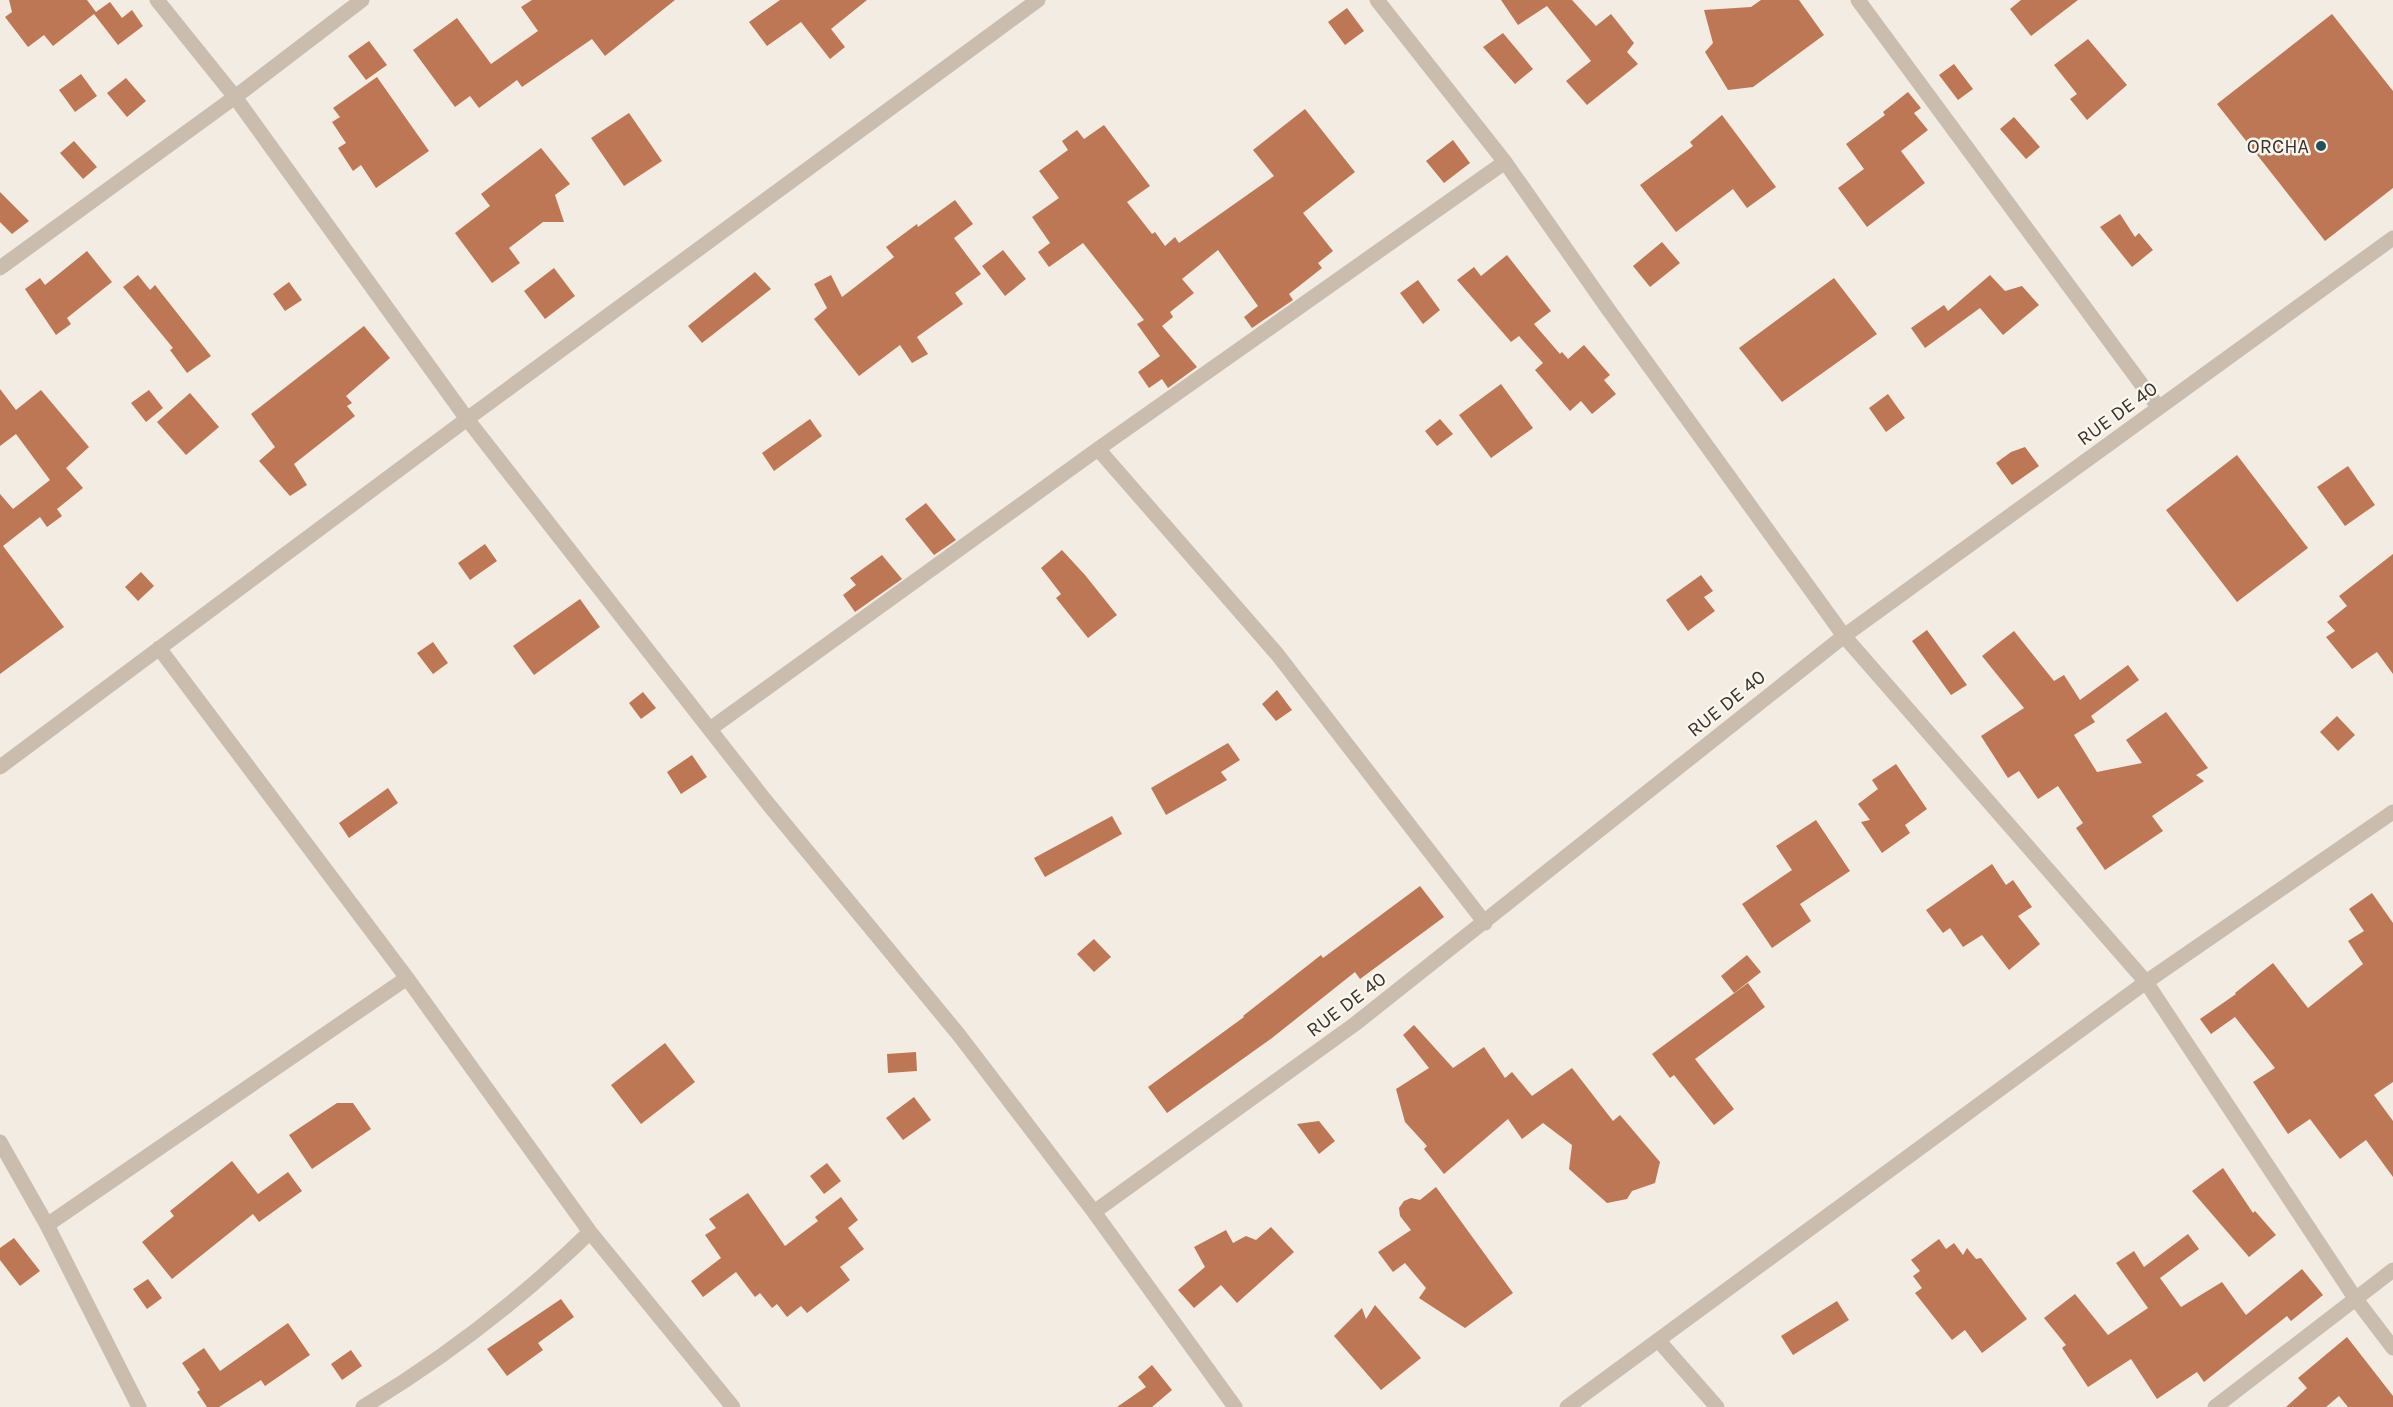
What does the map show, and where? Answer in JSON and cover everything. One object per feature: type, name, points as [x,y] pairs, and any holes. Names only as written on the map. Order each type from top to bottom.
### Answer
[{"type":"street","points":[[158,0],[235,97],[467,419],[765,800],[959,1035],[1094,1212],[1235,1407]]},
{"type":"street","points":[[0,268],[235,97],[362,0]]},
{"type":"street","points":[[0,767],[467,419],[1038,0]]},
{"type":"street","points":[[1377,0],[1505,162],[1844,636],[2146,982],[2355,1298],[2393,1348]]},
{"type":"street","points":[[1858,0],[2159,408]]},
{"type":"street","points":[[710,729],[1098,449],[1505,162]]},
{"type":"street","name":"RUE DE 40","points":[[1094,1212],[1356,1024],[1844,636],[2393,238]]},
{"type":"street","points":[[1098,449],[1277,654],[1485,923]]},
{"type":"street","points":[[159,648],[407,978],[590,1232],[733,1407]]},
{"type":"street","points":[[1567,1407],[2146,982],[2393,812]]},
{"type":"street","points":[[47,1225],[407,978]]},
{"type":"street","points":[[0,1142],[47,1225],[139,1407]]},
{"type":"street","points":[[363,1407],[412,1378],[474,1334],[544,1276],[590,1232]]},
{"type":"street","points":[[2215,1407],[2393,1270]]},
{"type":"street","points":[[1659,1340],[1717,1407]]},
{"type":"building","points":[[9,0],[87,0],[96,12],[110,2],[122,18],[132,10],[143,26],[118,45],[94,14],[53,46],[44,35],[28,47],[5,17],[12,12]]},
{"type":"building","points":[[532,0],[675,0],[605,56],[592,39],[522,87],[517,80],[479,108],[470,96],[455,107],[413,50],[457,18],[491,64],[538,31],[521,7]]},
{"type":"building","points":[[780,0],[867,0],[831,29],[845,47],[830,59],[801,22],[767,46],[749,22]]},
{"type":"building","points":[[1501,0],[1572,0],[1596,26],[1611,14],[1634,43],[1627,52],[1638,64],[1587,105],[1566,81],[1591,61],[1547,6],[1518,25]]},
{"type":"building","points":[[1761,0],[1799,0],[1824,35],[1753,87],[1728,90],[1705,52],[1713,43],[1704,10],[1751,7]]},
{"type":"building","points":[[2021,0],[2078,0],[2031,36],[2010,9]]},
{"type":"building","points":[[1347,8],[1364,31],[1345,45],[1328,22]]},
{"type":"building","name":"ORCHA","points":[[2332,14],[2393,91],[2393,188],[2325,241],[2217,104]]},
{"type":"building","points":[[1503,33],[1533,69],[1515,84],[1483,47]]},
{"type":"building","points":[[2088,39],[2127,85],[2087,120],[2070,99],[2077,94],[2054,65]]},
{"type":"building","points":[[369,41],[387,65],[366,80],[348,56]]},
{"type":"building","points":[[1954,64],[1973,89],[1958,100],[1939,75]]},
{"type":"building","points":[[81,74],[97,96],[75,112],[59,90]]},
{"type":"building","points":[[377,77],[429,151],[376,188],[361,165],[353,171],[338,148],[346,143],[332,122],[340,117],[333,108]]},
{"type":"building","points":[[126,78],[146,101],[127,117],[107,93]]},
{"type":"building","points":[[1908,92],[1921,108],[1914,113],[1928,130],[1901,151],[1925,183],[1867,227],[1838,188],[1864,169],[1846,144],[1885,115],[1883,112]]},
{"type":"building","points":[[1305,109],[1355,172],[1303,213],[1333,251],[1318,263],[1322,268],[1289,294],[1293,300],[1252,328],[1244,317],[1258,306],[1218,250],[1182,279],[1194,293],[1170,312],[1173,317],[1162,326],[1197,367],[1168,388],[1162,379],[1149,388],[1138,372],[1160,356],[1137,324],[1144,320],[1083,243],[1049,267],[1038,252],[1050,243],[1032,217],[1059,198],[1039,171],[1068,150],[1062,141],[1077,130],[1084,139],[1104,125],[1150,186],[1127,202],[1152,234],[1155,232],[1165,246],[1175,237],[1179,243],[1274,176],[1253,150]]},
{"type":"building","points":[[629,113],[662,161],[624,186],[591,138]]},
{"type":"building","points":[[1722,115],[1776,187],[1747,208],[1733,189],[1676,232],[1640,185],[1693,146],[1690,142]]},
{"type":"building","points":[[2014,117],[2040,147],[2026,159],[2000,129]]},
{"type":"building","points":[[1453,140],[1470,163],[1444,183],[1426,161]]},
{"type":"building","points":[[74,141],[97,167],[83,179],[60,153]]},
{"type":"building","points":[[541,148],[570,184],[555,195],[564,222],[543,222],[509,248],[520,263],[492,283],[455,233],[490,206],[481,194]]},
{"type":"building","points":[[0,192],[29,221],[12,234],[0,222]]},
{"type":"building","points":[[955,200],[973,224],[954,238],[981,274],[955,293],[963,304],[917,337],[928,354],[912,363],[900,345],[859,376],[814,319],[827,308],[814,284],[831,275],[842,297],[894,257],[886,247]]},
{"type":"building","points":[[2120,214],[2135,237],[2139,233],[2153,250],[2132,267],[2100,227]]},
{"type":"building","points":[[1662,242],[1680,263],[1650,287],[1633,266]]},
{"type":"building","points":[[1003,250],[1026,279],[1005,296],[982,266]]},
{"type":"building","points":[[87,251],[112,282],[67,318],[71,324],[56,335],[25,289],[40,278],[45,285]]},
{"type":"building","points":[[1507,255],[1551,311],[1534,324],[1560,354],[1562,352],[1568,359],[1584,345],[1610,375],[1604,380],[1616,394],[1592,414],[1581,401],[1570,411],[1535,370],[1543,363],[1519,336],[1511,342],[1457,280],[1474,267],[1481,276]]},
{"type":"building","points":[[554,268],[575,296],[545,319],[524,291]]},
{"type":"building","points":[[755,272],[771,289],[702,343],[688,326]]},
{"type":"building","points":[[138,275],[150,290],[155,285],[211,356],[187,373],[170,350],[173,348],[123,287]]},
{"type":"building","points":[[1990,275],[2005,291],[2022,286],[2039,305],[2003,335],[1980,308],[1925,348],[1911,328],[1944,305],[1948,311]]},
{"type":"building","points":[[1834,278],[1877,334],[1782,402],[1739,348]]},
{"type":"building","points":[[1418,280],[1440,310],[1423,324],[1400,293]]},
{"type":"building","points":[[289,282],[302,300],[285,311],[273,294]]},
{"type":"building","points":[[364,326],[390,358],[346,396],[352,403],[347,406],[355,416],[294,464],[307,485],[290,496],[259,461],[275,447],[251,414]]},
{"type":"building","points":[[1501,384],[1533,428],[1491,458],[1459,415]]},
{"type":"building","points":[[0,389],[16,410],[41,390],[89,447],[66,468],[83,488],[57,509],[62,516],[47,527],[40,517],[3,546],[64,627],[0,674],[0,494],[13,509],[50,480],[16,434],[0,446]]},
{"type":"building","points":[[149,390],[163,408],[146,422],[131,403]]},
{"type":"building","points":[[190,393],[219,427],[186,455],[157,422]]},
{"type":"building","points":[[1888,394],[1905,418],[1886,432],[1869,408]]},
{"type":"building","points":[[810,419],[822,436],[774,471],[762,453]]},
{"type":"building","points":[[1440,419],[1453,434],[1437,446],[1425,431]]},
{"type":"building","points":[[2025,447],[2039,466],[2012,485],[1996,463],[2011,452]]},
{"type":"building","points":[[2237,455],[2308,548],[2237,602],[2166,510]]},
{"type":"building","points":[[2348,466],[2375,505],[2345,526],[2317,487]]},
{"type":"building","points":[[926,503],[956,540],[934,555],[905,519]]},
{"type":"building","points":[[485,544],[497,561],[470,580],[458,563]]},
{"type":"building","points":[[1062,550],[1117,615],[1088,638],[1056,598],[1061,594],[1041,568]]},
{"type":"building","points":[[2393,554],[2393,674],[2377,652],[2352,669],[2326,637],[2335,631],[2327,622],[2347,606],[2339,596]]},
{"type":"building","points":[[882,555],[902,579],[855,612],[843,595],[856,585],[850,578]]},
{"type":"building","points":[[141,572],[154,586],[138,601],[125,587]]},
{"type":"building","points":[[1701,575],[1713,591],[1704,597],[1715,611],[1688,631],[1666,600]]},
{"type":"building","points":[[580,599],[600,627],[534,675],[513,646]]},
{"type":"building","points":[[1927,630],[1967,685],[1951,695],[1912,641]]},
{"type":"building","points":[[2014,631],[2054,681],[2064,675],[2080,700],[2128,665],[2139,680],[2091,716],[2095,722],[2074,735],[2097,772],[2142,763],[2126,740],[2166,712],[2208,768],[2196,775],[2204,781],[2152,816],[2163,831],[2105,870],[2076,828],[2083,823],[2058,786],[2038,799],[2019,771],[2008,778],[1981,736],[2024,708],[1982,656]]},
{"type":"building","points":[[433,642],[448,663],[433,674],[417,653]]},
{"type":"building","points":[[1277,690],[1292,710],[1276,721],[1262,704]]},
{"type":"building","points":[[643,692],[656,708],[641,719],[629,703]]},
{"type":"building","points":[[2337,716],[2355,735],[2338,751],[2320,732]]},
{"type":"building","points":[[1228,743],[1240,760],[1221,772],[1227,780],[1166,815],[1151,788]]},
{"type":"building","points":[[692,755],[707,777],[681,794],[667,772]]},
{"type":"building","points":[[1896,764],[1927,809],[1905,825],[1910,833],[1882,853],[1861,822],[1870,820],[1858,804],[1878,789],[1872,780]]},
{"type":"building","points":[[388,788],[398,803],[349,838],[339,823]]},
{"type":"building","points":[[1112,816],[1122,834],[1045,877],[1034,858]]},
{"type":"building","points":[[1816,820],[1850,871],[1800,904],[1811,921],[1772,948],[1742,904],[1792,870],[1776,846]]},
{"type":"building","points":[[1992,864],[2006,885],[2013,880],[2032,907],[2018,916],[2040,944],[2009,970],[1982,935],[1963,947],[1950,928],[1943,933],[1926,910]]},
{"type":"building","points":[[1420,886],[1444,917],[1360,979],[1355,972],[1272,1038],[1167,1113],[1148,1087],[1244,1017],[1321,955],[1323,958]]},
{"type":"building","points":[[2372,893],[2393,923],[2393,1082],[2374,1095],[2393,1121],[2393,1177],[2366,1140],[2340,1159],[2310,1119],[2288,1134],[2253,1082],[2275,1068],[2235,1017],[2211,1034],[2200,1019],[2236,994],[2273,963],[2308,1008],[2363,964],[2348,941],[2364,931],[2349,909]]},
{"type":"building","points":[[1094,939],[1111,957],[1094,972],[1077,954]]},
{"type":"building","points":[[1747,955],[1761,972],[1734,993],[1721,976]]},
{"type":"building","points":[[1748,983],[1765,1007],[1695,1059],[1734,1109],[1714,1125],[1674,1075],[1670,1078],[1652,1054]]},
{"type":"building","points":[[1414,1025],[1453,1068],[1484,1047],[1505,1078],[1512,1072],[1532,1096],[1572,1068],[1613,1121],[1620,1115],[1660,1162],[1655,1183],[1632,1191],[1627,1199],[1607,1203],[1569,1169],[1572,1145],[1543,1123],[1522,1139],[1508,1119],[1444,1174],[1424,1149],[1427,1146],[1405,1122],[1396,1089],[1429,1068],[1403,1035]]},
{"type":"building","points":[[665,1043],[695,1082],[641,1124],[611,1085]]},
{"type":"building","points":[[916,1052],[917,1071],[888,1073],[887,1054]]},
{"type":"building","points":[[914,1097],[931,1120],[903,1140],[886,1118]]},
{"type":"building","points":[[337,1103],[353,1103],[371,1129],[312,1169],[289,1135]]},
{"type":"building","points":[[1319,1121],[1335,1141],[1319,1154],[1297,1124]]},
{"type":"building","points":[[232,1161],[258,1194],[288,1172],[302,1191],[259,1222],[253,1214],[172,1279],[142,1242],[174,1216],[170,1211]]},
{"type":"building","points":[[827,1163],[841,1181],[824,1194],[810,1176]]},
{"type":"building","points":[[2223,1168],[2253,1213],[2255,1211],[2276,1235],[2249,1257],[2192,1191]]},
{"type":"building","points":[[1436,1187],[1513,1293],[1465,1328],[1419,1298],[1426,1288],[1405,1263],[1393,1272],[1378,1252],[1411,1230],[1400,1216],[1399,1208],[1404,1201],[1411,1198],[1420,1200]]},
{"type":"building","points":[[748,1193],[785,1246],[818,1221],[815,1217],[841,1197],[858,1220],[848,1228],[864,1249],[840,1267],[850,1280],[807,1313],[801,1306],[787,1317],[777,1304],[772,1308],[760,1293],[755,1297],[736,1272],[703,1297],[691,1281],[721,1258],[705,1235],[716,1228],[709,1219]]},
{"type":"building","points":[[1271,1227],[1294,1252],[1237,1303],[1221,1285],[1194,1308],[1178,1290],[1205,1267],[1194,1247],[1226,1230],[1233,1243],[1246,1236],[1256,1240]]},
{"type":"building","points":[[2188,1234],[2199,1249],[2160,1278],[2181,1307],[2222,1282],[2246,1315],[2302,1269],[2323,1295],[2291,1321],[2287,1316],[2204,1382],[2197,1372],[2157,1399],[2131,1359],[2088,1387],[2062,1348],[2066,1345],[2044,1318],[2075,1294],[2108,1335],[2148,1308],[2116,1263],[2134,1251],[2144,1267]]},
{"type":"building","points":[[14,1238],[40,1271],[20,1286],[0,1260],[0,1248]]},
{"type":"building","points":[[1939,1239],[1946,1249],[1954,1243],[1963,1255],[1967,1248],[1976,1259],[1981,1258],[2027,1319],[1982,1353],[1965,1330],[1952,1340],[1915,1293],[1922,1288],[1913,1276],[1920,1271],[1911,1260]]},
{"type":"building","points":[[148,1279],[162,1298],[147,1309],[133,1289]]},
{"type":"building","points":[[561,1299],[574,1317],[538,1343],[543,1350],[507,1376],[487,1349]]},
{"type":"building","points":[[1837,1301],[1849,1320],[1793,1355],[1781,1336]]},
{"type":"building","points":[[1375,1305],[1421,1358],[1381,1390],[1334,1336],[1362,1308],[1366,1319]]},
{"type":"building","points":[[288,1323],[310,1355],[265,1386],[261,1380],[219,1407],[207,1407],[197,1392],[200,1390],[182,1363],[204,1348],[220,1371]]},
{"type":"building","points":[[2347,1337],[2393,1396],[2393,1407],[2348,1407],[2339,1396],[2326,1407],[2286,1407],[2307,1388],[2298,1378]]},
{"type":"building","points":[[351,1350],[362,1366],[342,1380],[331,1364]]},
{"type":"building","points":[[1152,1365],[1172,1390],[1152,1407],[1117,1407],[1146,1387],[1138,1377]]},
{"type":"place","name":"ORCHA","points":[[2321,146]]}]
